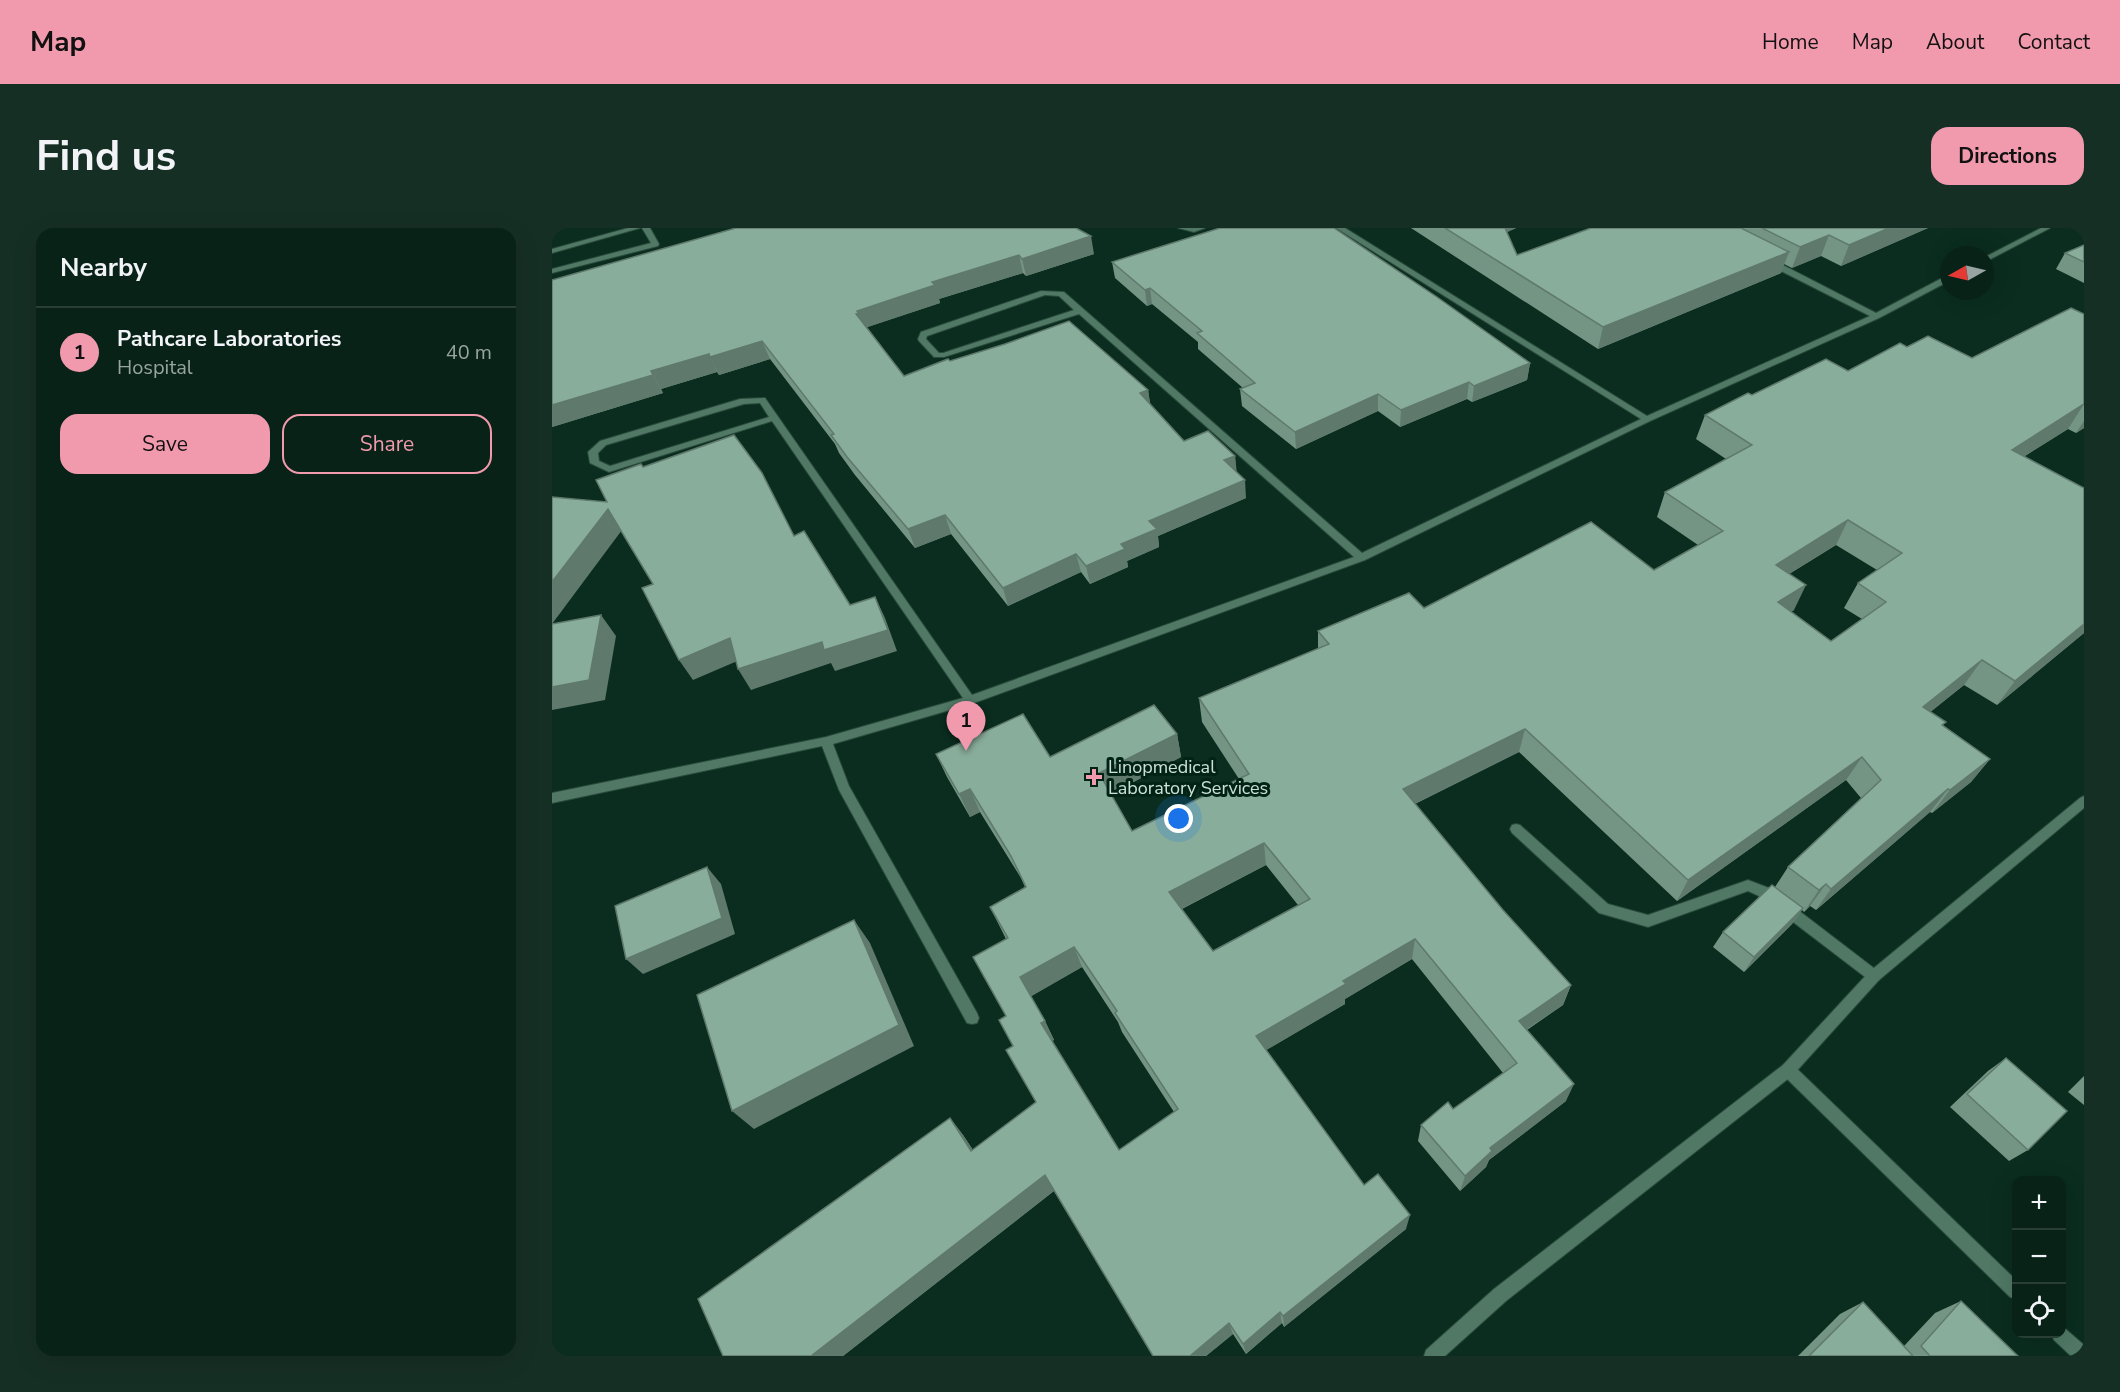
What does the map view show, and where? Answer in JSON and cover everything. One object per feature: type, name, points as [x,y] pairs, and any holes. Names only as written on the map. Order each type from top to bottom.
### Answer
[{"type":"street","points":[[552,251],[636,228]]},
{"type":"street","points":[[552,271],[656,244],[646,228]]},
{"type":"street","points":[[1182,228],[1194,230],[1201,228]]},
{"type":"street","points":[[1340,228],[1647,419]]},
{"type":"street","points":[[1994,255],[2046,228]]},
{"type":"street","points":[[1764,259],[1876,316]]},
{"type":"street","points":[[552,798],[826,741],[970,700],[1361,558],[1647,419],[1876,316],[1940,283]]},
{"type":"street","points":[[1079,311],[944,355],[937,355],[922,339],[924,334],[1044,293],[1060,294],[1361,558]]},
{"type":"street","points":[[774,418],[609,469],[596,463],[592,452],[603,443],[743,401],[762,400],[970,700]]},
{"type":"street","points":[[826,741],[843,787],[972,1018]]},
{"type":"street","points":[[1432,1356],[1500,1295],[1788,1070],[1874,976],[2084,801]]},
{"type":"street","points":[[1516,829],[1604,909],[1648,921],[1748,885],[1764,892],[1874,976]]},
{"type":"street","points":[[1788,1070],[2012,1288]]},
{"type":"street","points":[[2064,1338],[2083,1356]]},
{"type":"building","points":[[736,228],[1076,228],[1091,236],[1022,259],[1019,255],[932,282],[935,285],[857,311],[859,313],[856,314],[904,376],[948,359],[950,361],[1005,344],[1069,321],[1148,390],[1140,393],[1184,441],[1208,431],[1235,456],[1224,460],[1245,480],[1149,521],[1157,529],[1121,544],[1125,549],[1086,566],[1076,554],[1003,588],[945,515],[908,529],[847,457],[831,435],[834,434],[762,341],[710,357],[709,354],[651,371],[653,375],[552,405],[552,280]]},
{"type":"building","points":[[1220,228],[1334,228],[1530,363],[1474,386],[1469,382],[1401,410],[1378,394],[1295,432],[1240,389],[1255,383],[1197,333],[1202,331],[1150,288],[1145,290],[1112,262]]},
{"type":"building","points":[[1445,228],[1505,228],[1517,255],[1591,228],[1741,228],[1789,252],[1603,327]]},
{"type":"building","points":[[1762,228],[1889,228],[1849,245],[1829,235],[1800,247]]},
{"type":"building","points":[[2084,245],[2084,262],[2065,253]]},
{"type":"building","points":[[2071,308],[2084,314],[2084,404],[2012,450],[2084,488],[2084,624],[2015,681],[1982,660],[1923,707],[1946,722],[1942,725],[1990,759],[1950,790],[1948,789],[1831,889],[1826,884],[1819,890],[1788,867],[1881,780],[1862,757],[1688,880],[1525,729],[1403,789],[1503,910],[1571,985],[1519,1021],[1574,1084],[1490,1148],[1492,1151],[1465,1176],[1421,1125],[1448,1102],[1453,1109],[1517,1063],[1415,939],[1343,981],[1346,984],[1256,1036],[1364,1185],[1378,1174],[1410,1215],[1283,1316],[1280,1312],[1243,1344],[1229,1323],[1190,1356],[1153,1356],[1045,1175],[811,1356],[723,1356],[698,1299],[950,1118],[971,1151],[1036,1102],[1006,1050],[1013,1046],[999,1020],[1006,1016],[973,957],[1008,938],[990,907],[1026,887],[1011,856],[970,789],[959,794],[936,754],[1023,714],[1050,757],[1154,705],[1177,734],[1099,773],[1132,831],[1249,774],[1199,698],[1329,644],[1318,631],[1409,593],[1424,608],[1591,522],[1654,570],[1723,531],[1665,492],[1752,445],[1705,415],[1748,393],[1752,395],[1826,359],[1848,371],[1900,343],[1907,347],[1928,336],[1972,358]],"holes":[[[1848,520],[1902,553],[1858,583],[1886,602],[1831,641],[1778,602],[1806,585],[1776,565]],[[1264,843],[1310,899],[1213,951],[1169,892]],[[1074,947],[1178,1109],[1119,1150],[1041,1023],[1045,1021],[1020,977]]]},
{"type":"building","points":[[734,435],[762,473],[794,536],[804,531],[850,605],[875,597],[888,630],[824,650],[822,642],[738,669],[730,638],[679,660],[642,588],[653,584],[608,509],[552,582],[552,497],[607,502],[596,480],[641,464],[643,467]]},
{"type":"building","points":[[601,615],[589,680],[552,687],[552,624]]},
{"type":"building","points":[[707,867],[722,918],[626,959],[615,906]]},
{"type":"building","points":[[1772,885],[1803,908],[1754,957],[1723,932]]},
{"type":"building","points":[[854,920],[899,1025],[732,1111],[697,995]]},
{"type":"building","points":[[2006,1058],[2067,1111],[2028,1150],[1967,1094]]},
{"type":"building","points":[[1961,1301],[2018,1356],[1930,1356],[1921,1346]]},
{"type":"building","points":[[1863,1302],[1913,1356],[1809,1356]]},
{"type":"place","name":"Pathcare Laboratories","points":[[966,751]]},
{"type":"place","name":"Linopmedical Laboratory Services","points":[[1094,777]]}]
